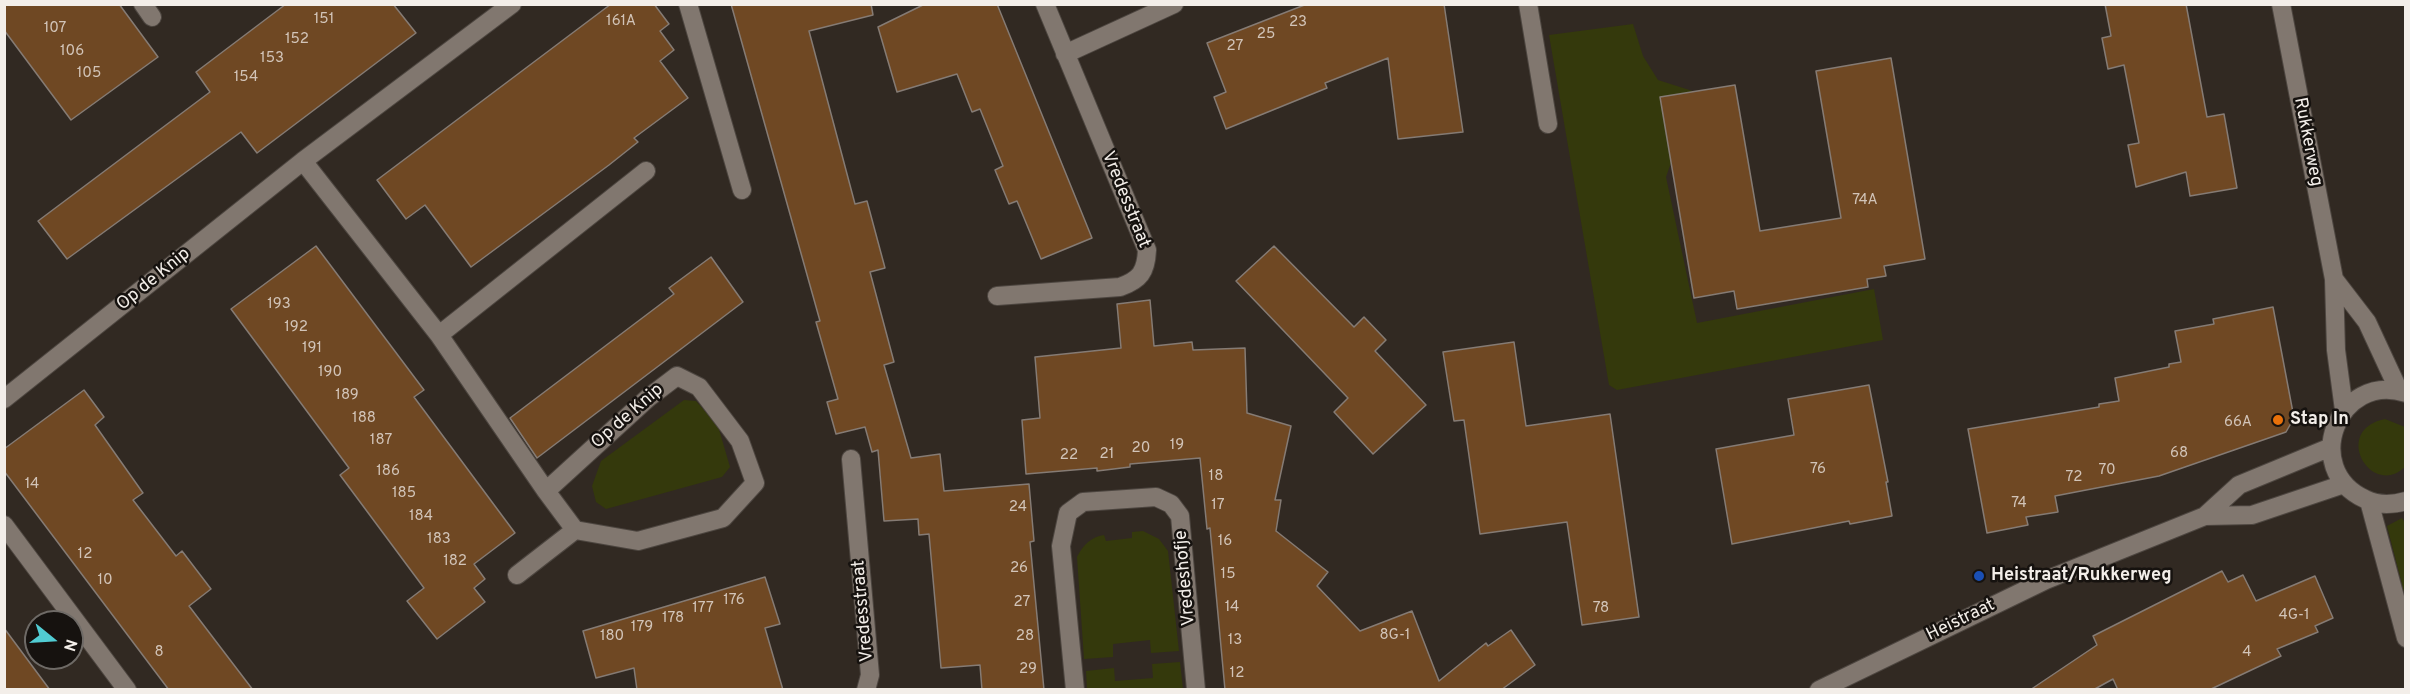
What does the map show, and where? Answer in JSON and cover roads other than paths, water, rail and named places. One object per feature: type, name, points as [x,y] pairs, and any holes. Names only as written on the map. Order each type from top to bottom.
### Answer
[{"type":"street","name":"Op de Knip","points":[[4,399],[303,161],[512,4]]},
{"type":"street","points":[[688,4],[742,190]]},
{"type":"street","name":"Vredesstraat","points":[[997,296],[1120,287],[1133,282],[1145,268],[1147,250],[1045,4]]},
{"type":"street","points":[[1065,54],[1174,4]]},
{"type":"street","points":[[1528,4],[1548,124]]},
{"type":"street","name":"Rukkerweg","points":[[2281,4],[2334,279],[2336,350],[2344,410]]},
{"type":"street","points":[[303,161],[439,335],[546,492],[575,530],[517,575]]},
{"type":"street","points":[[439,335],[646,171]]},
{"type":"street","name":"Rukkerweg","points":[[2334,279],[2367,322],[2402,392]]},
{"type":"street","name":"Op de Knip","points":[[546,492],[648,398],[677,376],[699,387],[740,441],[754,483],[723,518],[638,541],[575,530]]},
{"type":"street","points":[[2402,392],[2380,390],[2363,395],[2344,410],[2334,428],[2331,447],[2334,466],[2344,484],[2369,501],[2384,504],[2406,501]]},
{"type":"street","name":"Heistraat","points":[[1819,690],[2046,580],[2205,516],[2239,485],[2331,447]]},
{"type":"street","name":"Vredesstraat","points":[[851,459],[870,675],[866,690]]},
{"type":"street","name":"Heistraat","points":[[2205,516],[2252,515],[2344,484]]},
{"type":"street","name":"Vredeshofje","points":[[1075,690],[1061,546],[1065,519],[1068,513],[1083,502],[1156,497],[1171,504],[1180,516],[1196,690]]},
{"type":"street","points":[[2369,501],[2406,638]]},
{"type":"street","points":[[4,525],[127,690]]},
{"type":"place","name":"Stap In","points":[[2278,420]]},
{"type":"place","name":"Heistraat/Rukkerweg","points":[[1979,576]]}]
